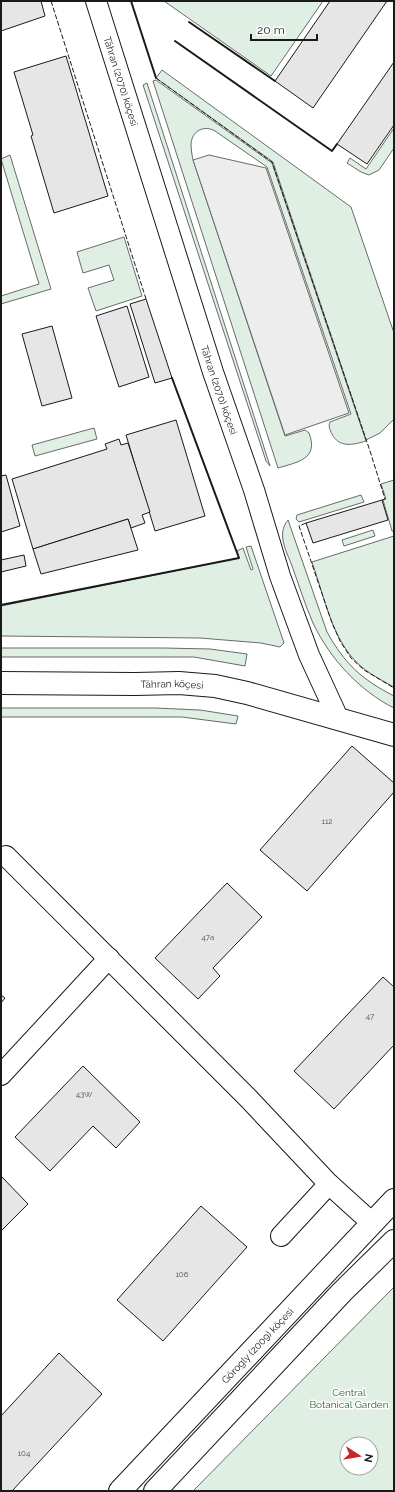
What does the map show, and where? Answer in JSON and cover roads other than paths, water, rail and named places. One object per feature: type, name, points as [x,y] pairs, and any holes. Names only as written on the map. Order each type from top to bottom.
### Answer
[{"type":"main road","name":"Tähran köçesi","points":[[1,683],[179,683],[215,686],[247,693],[338,718]]},
{"type":"main road","points":[[338,718],[394,735]]},
{"type":"main road","name":"Görogly (2009) köçesi","points":[[120,1491],[394,1200]]},
{"type":"main road","points":[[155,1491],[342,1292],[394,1241]]},
{"type":"street","name":"Tähran (2070) köçesi","points":[[96,1],[213,372],[254,490],[280,576],[309,655],[338,718]]},
{"type":"street","points":[[6,856],[248,1098],[329,1184],[372,1223]]},
{"type":"street","points":[[1,1075],[109,958]]},
{"type":"street","points":[[281,1236],[329,1184]]},
{"type":"park label","name":"Central Botanical Garden","points":[[349,1398]]}]
